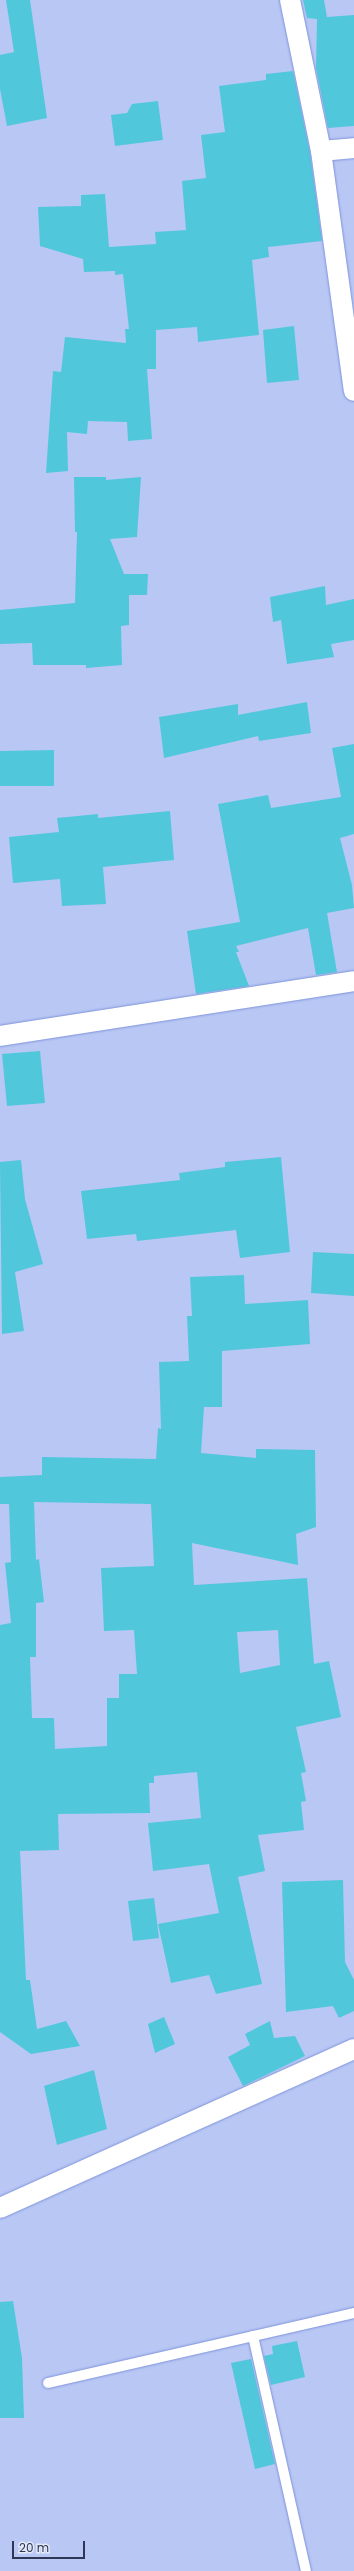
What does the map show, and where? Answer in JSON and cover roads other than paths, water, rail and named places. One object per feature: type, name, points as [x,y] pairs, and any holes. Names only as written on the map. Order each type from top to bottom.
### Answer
[{"type":"street","points":[[290,0],[321,151],[354,391]]},
{"type":"street","points":[[321,151],[354,148]]},
{"type":"street","points":[[0,1036],[354,981]]},
{"type":"street","points":[[0,2208],[354,2049]]},
{"type":"lane","points":[[48,2383],[354,2313]]},
{"type":"lane","points":[[253,2336],[306,2571]]}]
